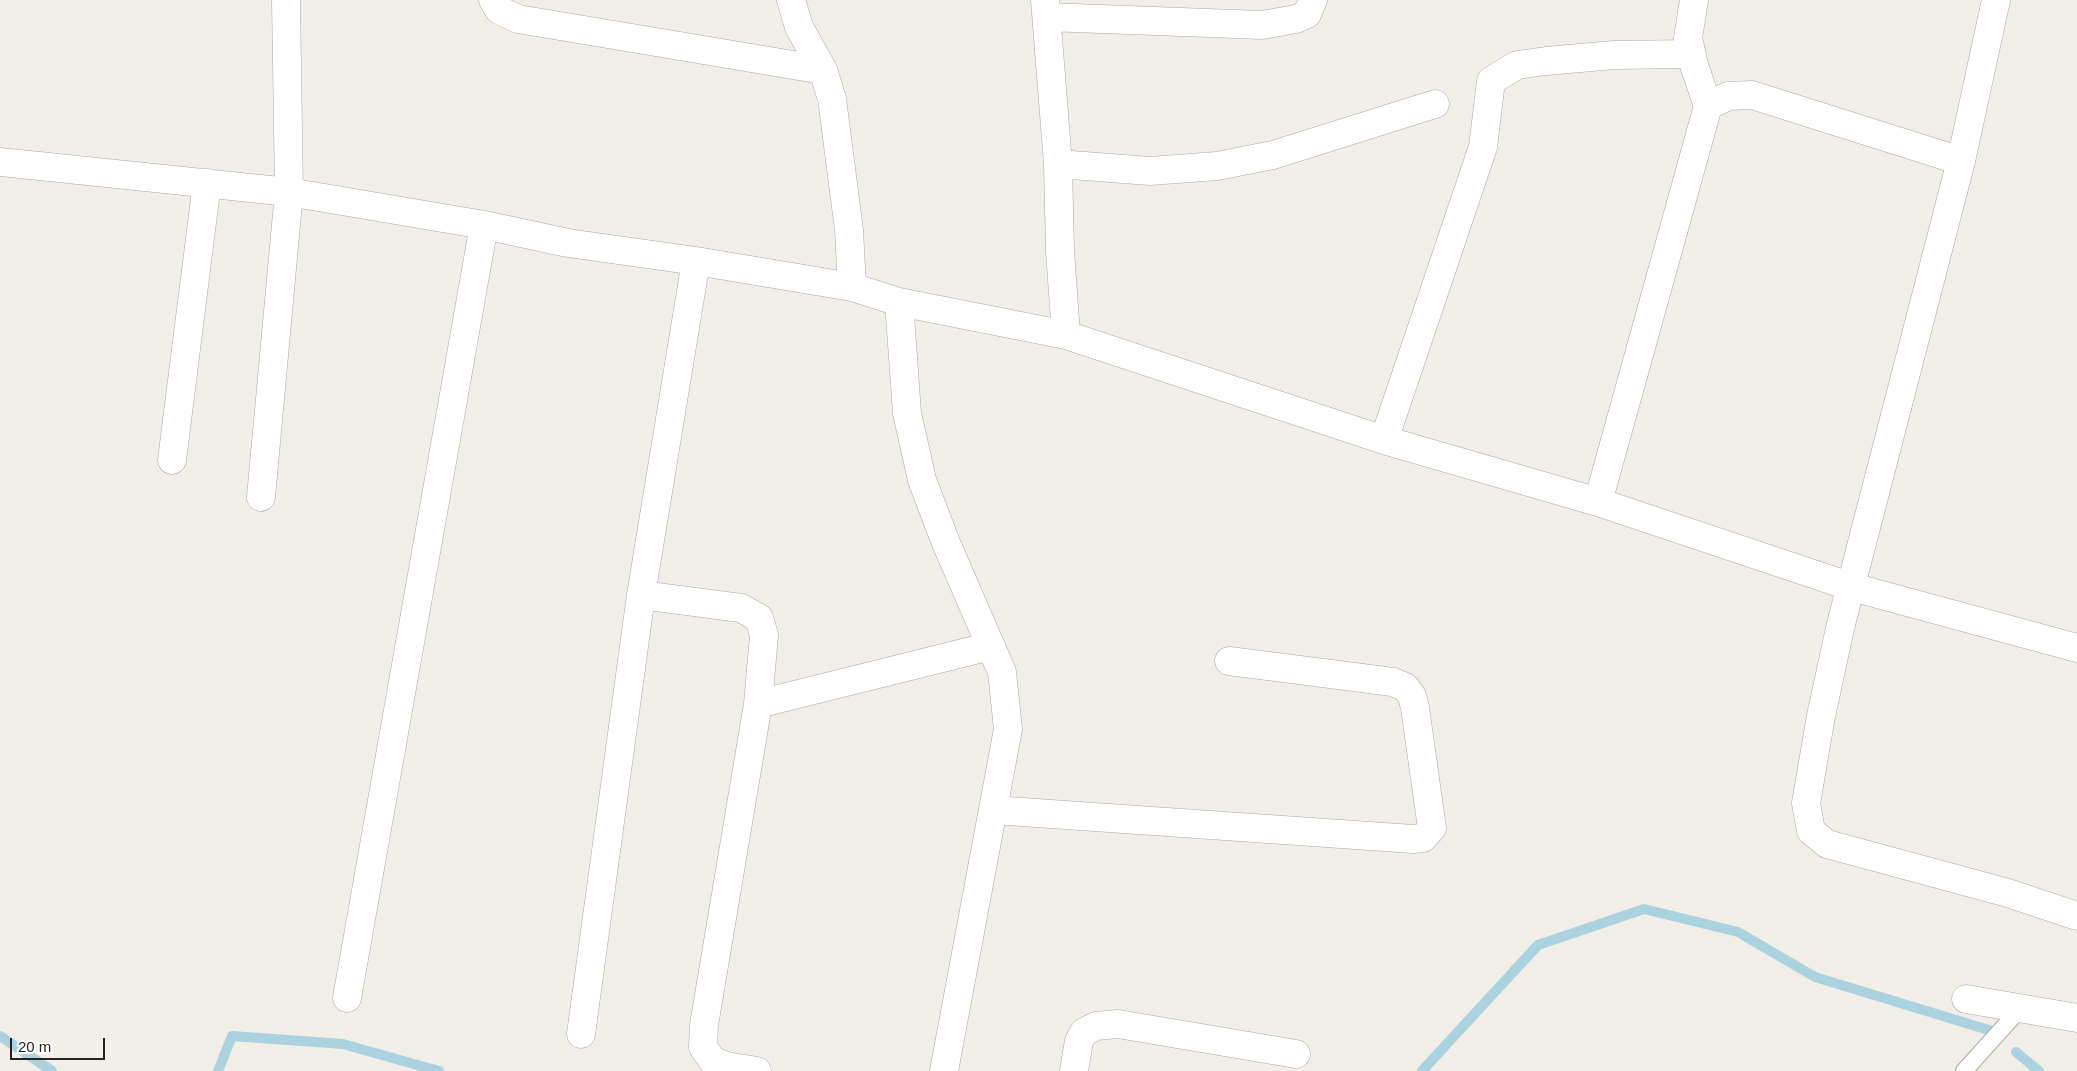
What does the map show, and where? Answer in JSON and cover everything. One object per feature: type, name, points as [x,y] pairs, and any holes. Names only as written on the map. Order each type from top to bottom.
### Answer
[{"type":"street","points":[[261,497],[289,192],[286,0]]},
{"type":"street","points":[[493,0],[499,10],[518,20],[823,70]]},
{"type":"street","points":[[790,0],[799,27],[823,70],[832,99],[849,230],[852,287]]},
{"type":"street","points":[[1066,335],[1060,251],[1058,164],[1046,8],[1262,26],[1296,19],[1307,14],[1312,0]]},
{"type":"street","points":[[1598,502],[1708,106],[1691,54],[1688,38],[1694,0]]},
{"type":"street","points":[[1996,0],[1961,162],[1823,707],[1806,803],[1812,831],[1827,844],[2008,893],[2077,916]]},
{"type":"street","points":[[1384,440],[1483,147],[1491,81],[1518,65],[1570,58],[1691,54]]},
{"type":"street","points":[[1708,106],[1728,96],[1752,95],[1961,162]]},
{"type":"street","points":[[1058,164],[1150,171],[1217,166],[1273,155],[1435,104]]},
{"type":"street","points":[[0,162],[289,192],[484,225],[568,243],[696,261],[852,287],[899,302],[1066,335],[1384,440],[1598,502],[1852,587],[2077,648]]},
{"type":"street","points":[[172,460],[207,183]]},
{"type":"street","points":[[347,998],[484,225]]},
{"type":"street","points":[[581,1034],[641,594],[696,261]]},
{"type":"street","points":[[899,302],[907,413],[922,480],[946,543],[1002,672],[1008,729],[944,1071]]},
{"type":"street","points":[[641,594],[741,608],[759,618],[764,634],[758,704],[704,1024],[704,1047],[712,1060],[726,1066],[757,1071]]},
{"type":"street","points":[[758,704],[991,646]]},
{"type":"street","points":[[993,810],[1413,839],[1423,838],[1432,828],[1415,708],[1412,696],[1405,688],[1393,682],[1229,661]]},
{"type":"street","points":[[1966,999],[2077,1018]]},
{"type":"street","points":[[1074,1071],[1079,1042],[1084,1032],[1096,1026],[1118,1024],[1296,1054]]},
{"type":"lane","points":[[1964,1071],[2020,1009]]},
{"type":"waterway","points":[[1422,1071],[1538,945],[1644,909],[1738,932],[1815,977],[1992,1031]]},
{"type":"waterway","points":[[0,1036],[52,1071]]},
{"type":"waterway","points":[[218,1071],[232,1036],[343,1044],[439,1071]]},
{"type":"waterway","points":[[2016,1052],[2039,1071]]}]
